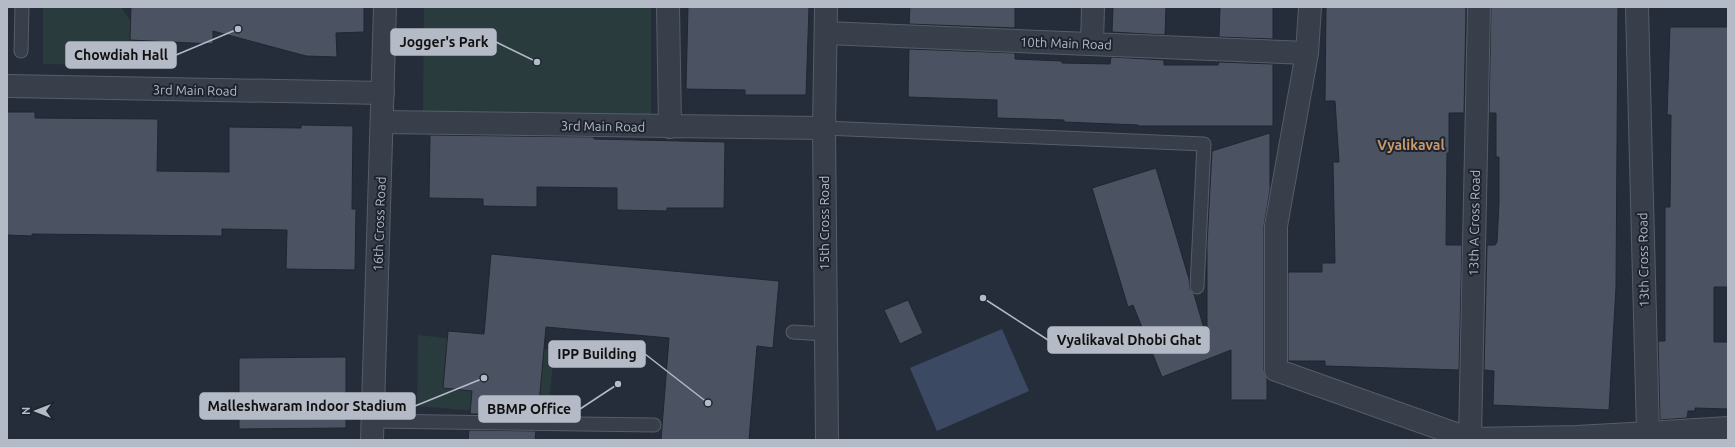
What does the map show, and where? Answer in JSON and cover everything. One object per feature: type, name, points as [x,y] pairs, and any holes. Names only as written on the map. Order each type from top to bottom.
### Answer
[{"type":"street","name":"16th Cross Road","points":[[373,430],[385,7]]},
{"type":"street","points":[[668,7],[670,127]]},
{"type":"street","name":"15th Cross Road","points":[[826,7],[824,128],[827,440]]},
{"type":"street","points":[[1092,44],[1093,7]]},
{"type":"street","points":[[1310,7],[1307,53],[1276,226],[1276,370],[1470,439],[1577,439],[1728,428]]},
{"type":"street","name":"13th A Cross Road","points":[[1470,439],[1479,7]]},
{"type":"street","name":"13th Cross Road","points":[[1637,7],[1648,433]]},
{"type":"street","name":"10th Main Road","points":[[826,33],[1307,53]]},
{"type":"street","name":"3rd Main Road","points":[[7,86],[383,93]]},
{"type":"street","name":"3rd Main Road","points":[[382,122],[824,128]]},
{"type":"lane","points":[[21,50],[22,7]]},
{"type":"lane","points":[[824,128],[1204,144],[1197,287]]},
{"type":"lane","points":[[793,332],[825,334]]},
{"type":"lane","points":[[373,430],[654,425]]},
{"type":"shaded area","points":[[43,7],[122,7],[132,22],[157,41],[157,66],[43,64]]},
{"type":"shaded area","points":[[424,7],[651,7],[651,117],[423,116]]},
{"type":"shaded area","points":[[418,335],[554,350],[548,417],[417,406]]},
{"type":"water","points":[[1002,329],[1029,391],[937,431],[910,368]]},
{"type":"building","points":[[131,7],[364,7],[364,32],[336,33],[337,57],[306,56],[213,31],[213,44],[130,40]]},
{"type":"building","points":[[688,7],[809,7],[806,95],[745,95],[745,90],[686,89]]},
{"type":"building","points":[[910,7],[1015,7],[1015,28],[909,24]]},
{"type":"building","points":[[1113,7],[1166,7],[1165,35],[1112,32]]},
{"type":"building","points":[[1220,7],[1273,7],[1273,39],[1219,37]]},
{"type":"building","points":[[1326,7],[1466,7],[1464,113],[1449,113],[1449,153],[1447,153],[1446,245],[1462,245],[1459,370],[1325,366],[1325,361],[1288,361],[1288,272],[1322,272],[1322,263],[1335,263],[1333,162],[1339,162],[1335,101],[1325,101]]},
{"type":"building","points":[[1491,7],[1618,7],[1616,287],[1609,410],[1493,405],[1494,371],[1484,370],[1487,245],[1495,245],[1497,242],[1499,203],[1499,157],[1496,157],[1496,113],[1489,113]]},
{"type":"building","points":[[1670,27],[1728,27],[1728,287],[1714,287],[1714,342],[1728,342],[1728,409],[1695,408],[1695,411],[1688,411],[1687,418],[1660,420],[1658,341],[1665,341],[1665,207],[1670,207],[1671,115],[1667,115]]},
{"type":"building","points":[[909,49],[1015,53],[1015,59],[1062,61],[1062,63],[1110,64],[1111,57],[1164,60],[1164,65],[1218,65],[1219,62],[1273,64],[1273,126],[1138,126],[1064,122],[1064,120],[997,118],[997,100],[908,97]]},
{"type":"building","points":[[7,112],[35,112],[35,118],[158,119],[157,171],[229,172],[229,127],[301,128],[301,125],[353,126],[352,209],[356,209],[355,270],[286,269],[287,230],[222,229],[222,236],[7,235]]},
{"type":"building","points":[[1270,133],[1270,190],[1264,226],[1264,370],[1267,378],[1267,400],[1231,400],[1231,350],[1162,377],[1133,305],[1128,307],[1092,188],[1156,168],[1189,279],[1190,290],[1194,294],[1207,339],[1207,245],[1212,151]]},
{"type":"building","points":[[430,135],[594,137],[594,139],[725,142],[724,208],[667,208],[667,211],[617,210],[617,188],[537,187],[537,207],[483,206],[483,199],[429,198]]},
{"type":"building","points":[[491,254],[779,281],[773,348],[757,346],[749,440],[661,440],[669,338],[546,327],[538,415],[470,414],[472,391],[443,388],[448,331],[484,334]]},
{"type":"building","points":[[908,300],[923,333],[900,344],[884,310]]},
{"type":"building","points":[[346,357],[346,428],[239,429],[239,358]]},
{"type":"building","points":[[469,430],[536,431],[535,440],[468,440]]},
{"type":"place","name":"Chowdiah Hall","points":[[238,29]]},
{"type":"place","name":"Jogger's Park","points":[[537,62]]},
{"type":"place","name":"Vyalikaval Dhobi Ghat","points":[[983,298]]},
{"type":"place","name":"Malleshwaram Indoor Stadium","points":[[484,378]]},
{"type":"place","name":"BBMP Office","points":[[618,384]]},
{"type":"place","name":"IPP Building","points":[[708,403]]},
{"type":"district","name":"Vyalikaval","points":[[1411,145]]}]
